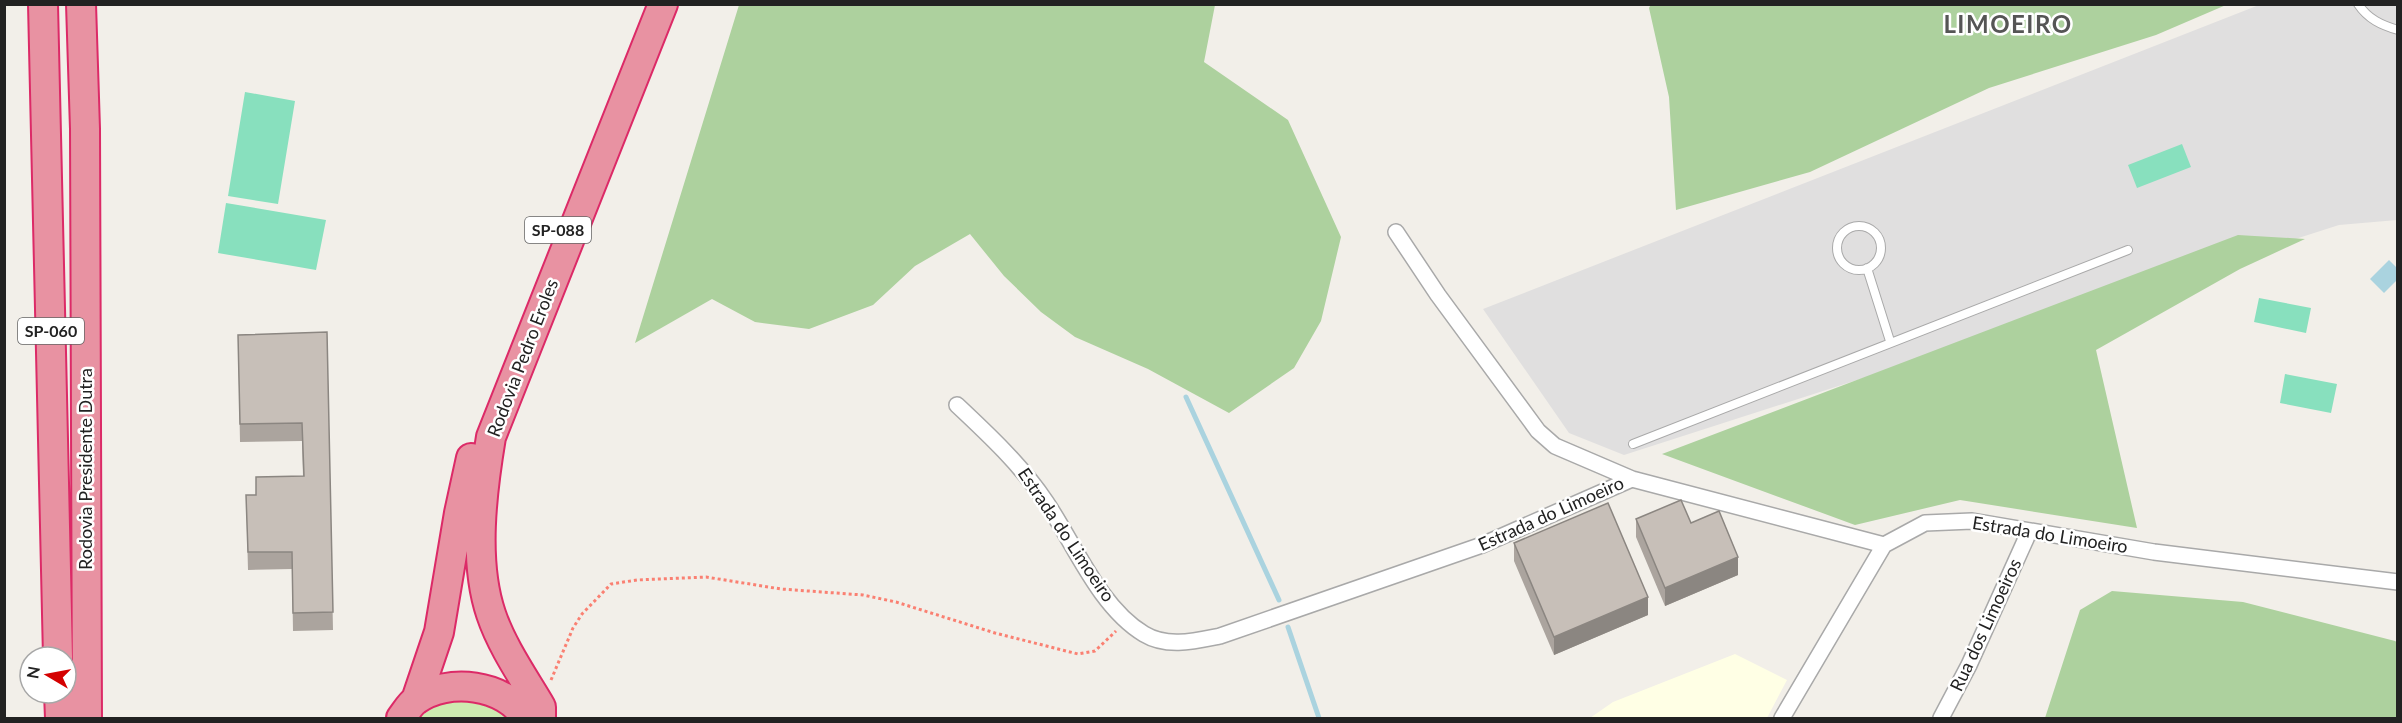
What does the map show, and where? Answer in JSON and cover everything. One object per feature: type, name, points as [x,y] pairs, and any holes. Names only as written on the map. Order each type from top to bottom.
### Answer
[{"type":"highway","name":"Rodovia Presidente Dutra","points":[[43,4],[58,645]]},
{"type":"highway","name":"Rodovia Presidente Dutra","points":[[81,4],[85,141],[87,718]]},
{"type":"highway","name":"Rodovia Pedro Eroles","points":[[408,710],[439,632],[459,513],[472,456],[494,392],[645,4]]},
{"type":"highway","name":"Rodovia Pedro Eroles","points":[[536,715],[491,615],[486,591],[480,525],[484,476],[491,437],[663,4]]},
{"type":"highway","name":"Rodovia Pedro Eroles","points":[[408,710],[441,690],[463,686],[486,689],[536,715]]},
{"type":"street","points":[[1396,232],[1438,296],[1538,431],[1555,446],[1632,479]]},
{"type":"street","name":"Estrada do Limoeiro","points":[[957,405],[1011,456],[1047,503],[1071,546],[1098,586],[1126,621],[1145,635],[1168,641],[1185,643],[1220,636],[1482,545],[1632,479],[1884,545],[1925,523],[1971,521],[2154,552],[2397,582]]},
{"type":"street","name":"Rua dos Limoeiros","points":[[1941,718],[1969,665],[2030,532]]},
{"type":"street","points":[[1782,718],[1884,545]]},
{"type":"lane","points":[[2358,4],[2366,15],[2381,25],[2397,30]]},
{"type":"lane","points":[[1865,226],[1872,229],[1880,241],[1880,255],[1876,262],[1867,268],[1856,270],[1849,268],[1838,257],[1837,243],[1840,236],[1851,227],[1865,226]]},
{"type":"lane","points":[[1633,444],[1890,341],[2127,250]]},
{"type":"lane","points":[[1867,268],[1890,341]]},
{"type":"path","points":[[536,715],[573,628],[582,614],[611,584],[637,580],[706,577],[781,590],[863,595],[896,602],[995,633],[1078,654],[1095,651],[1126,621]]},
{"type":"shaded area","points":[[2259,5],[2397,5],[2397,220],[2339,225],[1624,455],[1569,433],[1483,309]]},
{"type":"shaded area","points":[[1735,654],[1787,680],[1767,718],[1590,718],[1613,702]]},
{"type":"green space","points":[[1651,4],[2226,5],[2156,35],[1989,88],[1810,172],[1676,210],[1669,97],[1649,8]]},
{"type":"green space","points":[[739,5],[1215,5],[1204,62],[1288,120],[1341,237],[1321,321],[1294,368],[1229,413],[1148,369],[1075,337],[1041,312],[1004,276],[970,234],[915,266],[873,305],[809,329],[755,322],[712,299],[635,343]]},
{"type":"green space","points":[[245,92],[295,101],[278,204],[228,196]]},
{"type":"green space","points":[[2182,144],[2191,167],[2137,188],[2128,165]]},
{"type":"green space","points":[[226,203],[326,220],[316,270],[218,253]]},
{"type":"green space","points":[[2238,235],[2305,239],[2240,269],[2096,350],[2137,528],[1960,500],[1855,525],[1662,454]]},
{"type":"green space","points":[[2259,298],[2311,308],[2306,333],[2254,322]]},
{"type":"green space","points":[[2285,374],[2337,384],[2331,413],[2280,403]]},
{"type":"green space","points":[[2112,591],[2243,602],[2395,641],[2398,643],[2397,718],[2045,718],[2080,610]]},
{"type":"green space","points":[[456,700],[484,704],[508,718],[418,718],[436,706]]},
{"type":"water","points":[[2389,260],[2397,268],[2397,280],[2384,293],[2370,279]]},
{"type":"building","points":[[327,332],[333,612],[293,613],[292,552],[248,552],[246,495],[256,495],[256,477],[304,476],[302,423],[240,424],[238,335]]},
{"type":"building","points":[[1681,500],[1691,523],[1719,511],[1738,557],[1665,588],[1636,519]]},
{"type":"building","points":[[1608,503],[1648,597],[1554,637],[1514,543]]},
{"type":"waterway","points":[[1186,397],[1279,600]]},
{"type":"waterway","points":[[1288,627],[1319,718]]},
{"type":"district","name":"LIMOEIRO","points":[[2008,25]]}]
